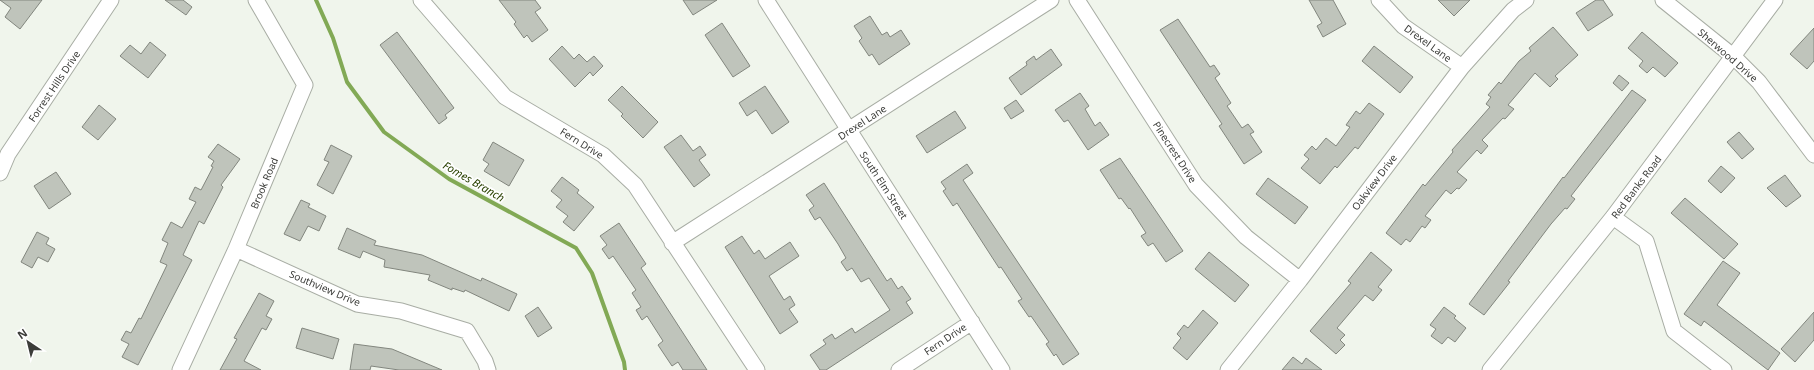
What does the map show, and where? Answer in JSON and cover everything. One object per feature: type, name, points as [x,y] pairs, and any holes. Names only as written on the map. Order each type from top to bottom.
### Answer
[{"type":"street","name":"Forrest Hills Drive","points":[[0,173],[4,152],[111,0]]},
{"type":"street","name":"Brook Road","points":[[180,370],[236,249],[306,84],[256,0]]},
{"type":"street","name":"Fern Drive","points":[[421,0],[505,97],[603,155],[635,184],[672,243],[757,370]]},
{"type":"street","name":"South Elm Street","points":[[766,0],[1002,370]]},
{"type":"street","name":"Drexel Lane","points":[[672,243],[1051,0]]},
{"type":"street","name":"Pinecrest Drive","points":[[1077,0],[1196,185],[1246,237],[1300,280]]},
{"type":"street","name":"Drexel Lane","points":[[1379,0],[1403,26],[1462,67]]},
{"type":"street","name":"Oakview Drive","points":[[1228,370],[1300,280],[1462,67],[1513,10],[1526,0]]},
{"type":"street","name":"Sherwood Drive","points":[[1663,0],[1734,57],[1759,82],[1814,155]]},
{"type":"street","name":"Red Banks Road","points":[[1490,370],[1613,217],[1734,57],[1775,0]]},
{"type":"street","points":[[1613,217],[1646,241],[1674,331],[1724,370]]},
{"type":"street","name":"Southview Drive","points":[[236,249],[358,304],[401,311],[467,332],[485,360],[488,370]]},
{"type":"street","name":"Fern Drive","points":[[899,370],[972,322]]},
{"type":"building","points":[[0,0],[42,0],[20,29],[5,17],[11,8]]},
{"type":"building","points":[[165,0],[183,0],[192,7],[186,15]]},
{"type":"building","points":[[499,0],[535,0],[541,8],[535,12],[548,30],[532,42],[527,35],[524,38],[514,24],[516,22]]},
{"type":"building","points":[[683,0],[717,0],[693,15]]},
{"type":"building","points":[[1309,0],[1333,0],[1346,24],[1323,37],[1317,26],[1322,23]]},
{"type":"building","points":[[1438,0],[1470,0],[1454,16]]},
{"type":"building","points":[[1596,0],[1603,0],[1613,15],[1588,31],[1576,13]]},
{"type":"building","points":[[870,16],[882,35],[887,32],[890,37],[901,30],[910,44],[879,65],[872,54],[869,56],[859,41],[862,38],[854,26]]},
{"type":"building","points":[[1178,19],[1210,67],[1214,65],[1220,74],[1215,78],[1231,103],[1227,106],[1242,128],[1248,124],[1254,132],[1250,134],[1262,152],[1244,164],[1219,126],[1222,124],[1160,30]]},
{"type":"building","points":[[722,23],[750,66],[733,77],[705,35]]},
{"type":"building","points":[[1553,27],[1578,55],[1555,76],[1558,79],[1550,87],[1535,73],[1508,105],[1514,109],[1482,140],[1488,146],[1481,154],[1477,150],[1457,172],[1467,180],[1459,189],[1457,188],[1451,194],[1446,190],[1425,216],[1431,220],[1425,228],[1422,226],[1410,242],[1406,239],[1401,245],[1386,233],[1423,184],[1425,186],[1453,152],[1452,150],[1490,107],[1486,104],[1491,97],[1488,95],[1499,82],[1501,84],[1519,61],[1531,51],[1529,48]]},
{"type":"building","points":[[1814,28],[1814,61],[1807,69],[1790,54]]},
{"type":"building","points":[[397,32],[454,108],[445,115],[447,118],[439,124],[380,45]]},
{"type":"building","points":[[1642,32],[1678,63],[1665,77],[1653,67],[1647,73],[1639,66],[1643,61],[1628,48]]},
{"type":"building","points":[[150,42],[166,55],[148,78],[120,56],[130,45],[141,54]]},
{"type":"building","points":[[562,46],[574,59],[579,54],[587,62],[594,56],[603,66],[593,76],[590,72],[575,87],[549,59]]},
{"type":"building","points":[[1374,46],[1413,77],[1400,93],[1362,61]]},
{"type":"building","points":[[1051,49],[1062,65],[1021,95],[1009,78],[1027,65],[1026,62],[1034,56],[1036,60]]},
{"type":"building","points":[[1619,75],[1629,83],[1622,91],[1613,83]]},
{"type":"building","points":[[622,86],[658,122],[643,138],[621,116],[623,114],[608,100]]},
{"type":"building","points":[[765,86],[789,122],[772,134],[756,110],[747,116],[739,103]]},
{"type":"building","points":[[1632,90],[1646,100],[1571,196],[1575,199],[1551,224],[1508,281],[1510,282],[1484,315],[1469,304],[1563,177],[1564,178]]},
{"type":"building","points":[[1080,93],[1089,106],[1085,109],[1095,126],[1100,122],[1109,135],[1088,150],[1068,120],[1064,122],[1055,110]]},
{"type":"building","points":[[1016,100],[1024,111],[1011,119],[1004,108]]},
{"type":"building","points":[[1369,103],[1384,114],[1358,149],[1355,147],[1337,168],[1335,166],[1320,184],[1301,168],[1309,159],[1304,155],[1312,146],[1316,150],[1326,138],[1336,146],[1350,127],[1346,125],[1356,111],[1360,114]]},
{"type":"building","points":[[99,105],[116,119],[98,140],[82,127]]},
{"type":"building","points":[[955,111],[966,128],[927,153],[916,136]]},
{"type":"building","points":[[1739,132],[1754,149],[1742,159],[1727,142]]},
{"type":"building","points":[[681,135],[693,151],[700,146],[706,155],[699,160],[710,175],[694,187],[664,147]]},
{"type":"building","points":[[493,142],[524,160],[509,186],[484,171],[489,164],[483,160]]},
{"type":"building","points":[[218,144],[240,159],[221,185],[223,187],[204,224],[199,221],[183,255],[192,260],[138,365],[122,357],[129,344],[121,340],[126,331],[131,333],[139,318],[141,319],[167,265],[160,262],[168,243],[162,240],[171,222],[182,228],[196,202],[189,199],[195,187],[201,190],[213,167],[211,166],[214,161],[208,157]]},
{"type":"building","points":[[331,145],[352,156],[333,194],[317,185],[329,162],[324,160]]},
{"type":"building","points":[[1120,158],[1183,251],[1166,262],[1153,243],[1148,246],[1141,236],[1146,233],[1130,208],[1129,209],[1121,198],[1119,199],[1100,170]]},
{"type":"building","points":[[967,164],[973,173],[963,180],[1079,354],[1063,365],[1056,354],[1054,356],[1046,344],[1049,342],[1031,316],[1029,317],[1018,301],[1022,299],[1001,267],[999,268],[957,203],[953,206],[943,191],[946,189],[941,182]]},
{"type":"building","points":[[1721,166],[1735,178],[1721,193],[1708,181]]},
{"type":"building","points":[[56,172],[71,194],[49,209],[34,186]]},
{"type":"building","points":[[1785,175],[1801,196],[1786,207],[1767,188]]},
{"type":"building","points":[[562,177],[579,190],[577,193],[594,207],[574,231],[563,222],[568,216],[556,207],[562,200],[551,191]]},
{"type":"building","points":[[1268,178],[1308,207],[1295,224],[1256,194]]},
{"type":"building","points":[[824,183],[887,281],[891,278],[898,289],[902,286],[911,299],[906,302],[913,313],[826,370],[820,370],[810,355],[826,344],[823,340],[832,334],[835,339],[852,328],[855,333],[890,310],[869,278],[861,282],[852,268],[847,271],[841,262],[846,258],[838,244],[820,217],[815,220],[809,210],[814,206],[806,195]]},
{"type":"building","points":[[1685,198],[1738,244],[1724,259],[1671,213]]},
{"type":"building","points":[[301,200],[310,204],[308,207],[326,216],[319,231],[308,226],[300,241],[284,234]]},
{"type":"building","points":[[619,223],[646,264],[641,268],[707,370],[683,370],[678,362],[672,366],[658,345],[663,341],[647,316],[642,320],[636,310],[641,307],[632,293],[636,290],[613,256],[609,259],[602,249],[607,245],[600,236]]},
{"type":"building","points":[[347,228],[376,241],[374,245],[422,255],[481,281],[482,278],[517,294],[509,311],[465,290],[464,292],[452,288],[452,290],[428,280],[430,275],[384,267],[385,260],[363,251],[360,258],[338,249]]},
{"type":"building","points":[[37,232],[49,238],[46,244],[55,249],[48,262],[38,257],[32,268],[21,262]]},
{"type":"building","points":[[742,236],[754,254],[759,250],[765,259],[790,242],[799,256],[769,276],[784,300],[790,296],[795,305],[789,309],[798,322],[780,334],[725,247]]},
{"type":"building","points":[[1209,252],[1249,285],[1235,302],[1195,269]]},
{"type":"building","points":[[1371,252],[1392,270],[1378,287],[1382,290],[1373,301],[1365,295],[1337,328],[1345,335],[1340,340],[1345,345],[1336,354],[1310,331],[1351,283],[1348,281]]},
{"type":"building","points":[[1723,261],[1740,273],[1717,305],[1780,353],[1768,370],[1704,321],[1701,326],[1684,314]]},
{"type":"building","points":[[259,293],[274,301],[266,316],[272,319],[266,330],[262,328],[244,361],[261,370],[220,370],[237,339],[234,338]]},
{"type":"building","points":[[538,307],[552,328],[538,337],[525,316]]},
{"type":"building","points":[[1444,307],[1456,316],[1454,318],[1466,328],[1455,342],[1448,337],[1442,344],[1431,336],[1436,329],[1430,325]]},
{"type":"building","points":[[1203,310],[1218,323],[1187,360],[1173,348],[1181,338],[1177,334],[1184,325],[1188,328]]},
{"type":"building","points":[[1814,312],[1814,340],[1795,362],[1781,349]]},
{"type":"building","points":[[302,328],[339,339],[333,359],[296,348]]},
{"type":"building","points":[[354,344],[392,349],[442,370],[399,370],[371,366],[370,370],[350,370]]},
{"type":"building","points":[[1293,357],[1302,364],[1306,358],[1322,370],[1282,370]]},
{"type":"waterway","name":"Fomes Branch","points":[[316,0],[333,38],[347,82],[384,132],[449,179],[576,248],[592,273],[624,362],[625,370]]}]
